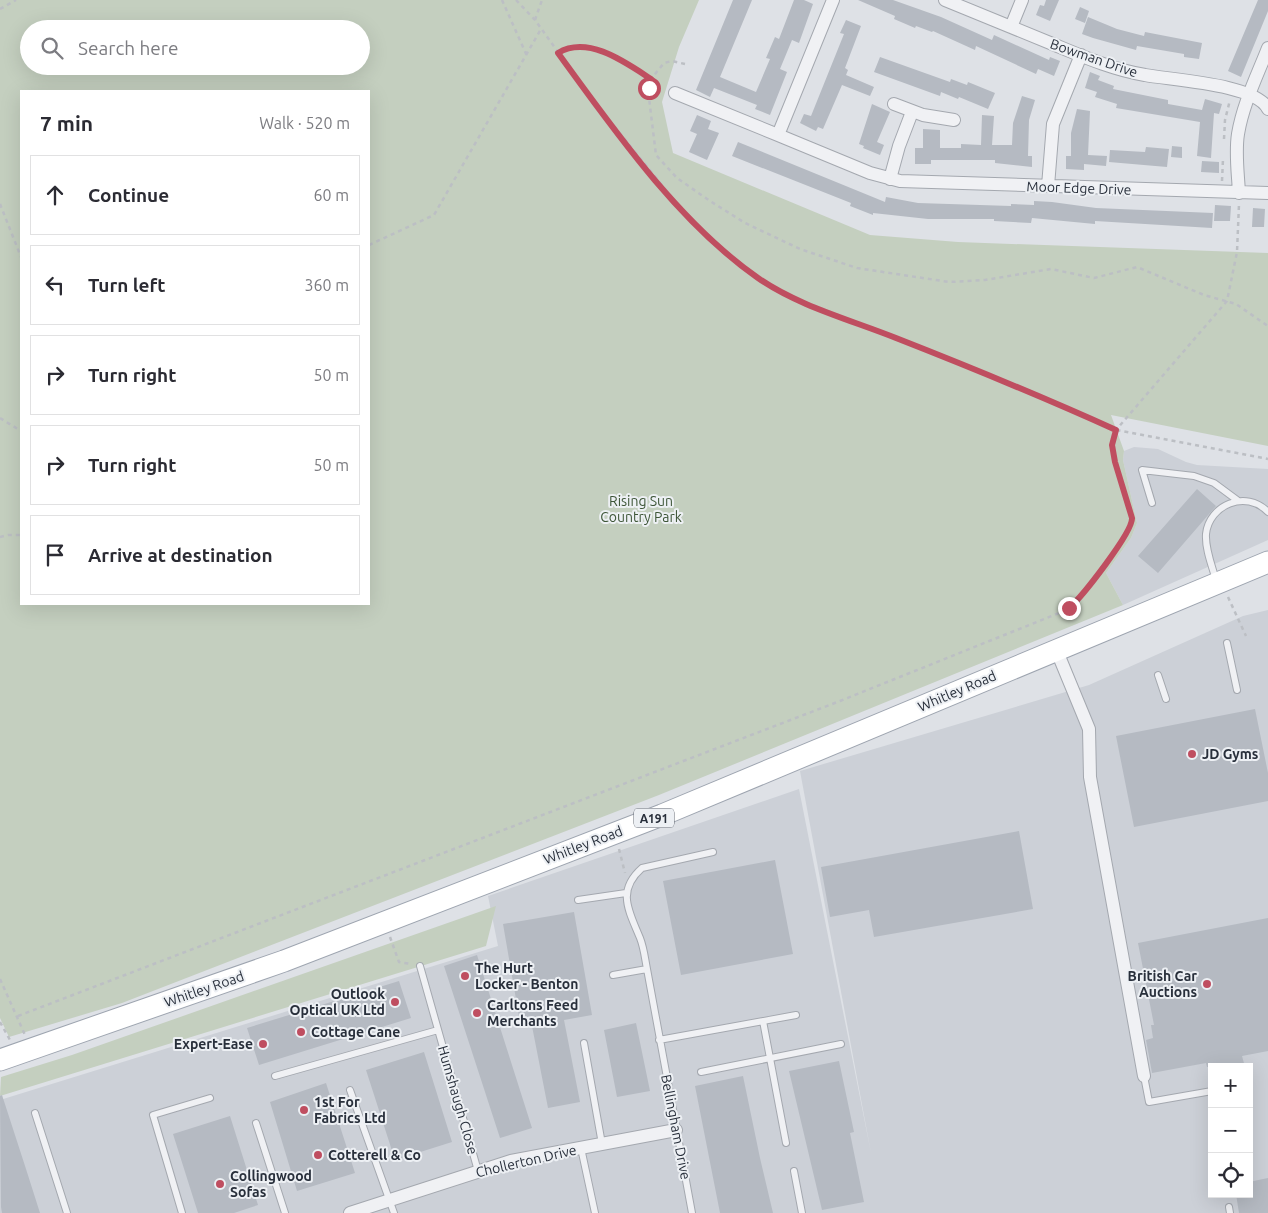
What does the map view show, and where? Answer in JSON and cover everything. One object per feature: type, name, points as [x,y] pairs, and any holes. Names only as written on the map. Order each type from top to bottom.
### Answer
[{"type":"main road","name":"Whitley Road","points":[[6,1052],[284,961],[662,814],[1056,649],[1220,585],[1268,562]]},
{"type":"street","points":[[778,135],[833,0]]},
{"type":"street","name":"Bowman Drive","points":[[945,0],[1128,72],[1202,82],[1249,95],[1261,101],[1268,109]]},
{"type":"street","points":[[1011,27],[1022,0]]},
{"type":"street","points":[[1239,193],[1238,134],[1249,95],[1268,48]]},
{"type":"street","points":[[1048,186],[1053,124],[1081,55]]},
{"type":"street","name":"Moor Edge Drive","points":[[676,93],[870,173],[890,179],[912,182],[1268,193]]},
{"type":"street","points":[[894,104],[912,112],[954,120]]},
{"type":"street","points":[[890,179],[899,146],[912,112]]},
{"type":"street","points":[[1056,649],[1089,729],[1090,776],[1144,1076]]},
{"type":"street","name":"Chollerton Drive","points":[[350,1213],[511,1161],[676,1130]]},
{"type":"lane","points":[[1152,503],[1142,470],[1194,476],[1214,483],[1237,500],[1252,501],[1268,512]]},
{"type":"lane","points":[[1220,585],[1208,549],[1208,528],[1215,515],[1237,500]]},
{"type":"lane","points":[[1227,643],[1237,690]]},
{"type":"lane","points":[[1158,675],[1166,699]]},
{"type":"lane","points":[[628,884],[642,868],[713,852]]},
{"type":"lane","name":"Bellingham Drive","points":[[628,884],[626,893],[628,910],[641,941],[647,969],[692,1213]]},
{"type":"lane","points":[[578,900],[626,893]]},
{"type":"lane","name":"Humshaugh Close","points":[[420,966],[478,1171]]},
{"type":"lane","points":[[613,975],[647,969]]},
{"type":"lane","points":[[659,1040],[796,1015]]},
{"type":"lane","points":[[763,1021],[786,1143]]},
{"type":"lane","name":"Humshaugh Close","points":[[275,1076],[438,1030]]},
{"type":"lane","points":[[584,1043],[602,1144]]},
{"type":"lane","points":[[701,1072],[841,1044]]},
{"type":"lane","points":[[1144,1076],[1149,1102],[1208,1092]]},
{"type":"lane","points":[[350,1090],[394,1213]]},
{"type":"lane","points":[[182,1213],[153,1115],[210,1098]]},
{"type":"lane","points":[[35,1113],[67,1213]]},
{"type":"lane","points":[[256,1122],[284,1213]]},
{"type":"lane","points":[[581,1148],[595,1213]]},
{"type":"lane","points":[[794,1171],[802,1213]]},
{"type":"path","points":[[0,9],[16,0]]},
{"type":"path","points":[[502,0],[527,56]]},
{"type":"path","points":[[516,0],[535,20],[588,94],[692,222],[733,260],[759,279],[800,300],[1029,390],[1116,430],[1268,459]]},
{"type":"path","points":[[535,20],[542,0]]},
{"type":"path","points":[[370,245],[434,215],[541,29]]},
{"type":"path","points":[[558,53],[578,46],[593,48],[621,61],[651,79]]},
{"type":"path","points":[[685,64],[672,61],[664,64],[651,79],[649,88],[654,146],[658,158],[677,178],[710,202],[754,227],[800,249],[857,268],[949,282],[985,280],[1051,268],[1094,278],[1137,267],[1204,295],[1227,300],[1243,308],[1268,326]]},
{"type":"path","points":[[0,979],[18,1016],[840,701],[1064,611],[1074,603],[1131,527],[1132,518],[1113,452],[1116,430],[1227,300],[1237,252],[1239,193]]},
{"type":"path","points":[[0,204],[20,254]]},
{"type":"path","points":[[0,418],[20,430]]},
{"type":"path","points":[[0,537],[20,535]]},
{"type":"path","points":[[1220,585],[1246,636]]},
{"type":"path","points":[[617,841],[628,884]]},
{"type":"path","points":[[389,935],[399,962],[420,966]]},
{"type":"path","points":[[0,1022],[6,1052]]},
{"type":"shaded area","points":[[1134,447],[1158,449],[1197,465],[1268,469],[1268,540],[1123,605],[1106,573],[1131,538],[1137,523],[1123,460],[1124,451]]},
{"type":"shaded area","points":[[1268,610],[1268,1213],[0,1213],[0,1100],[498,946],[488,896],[799,789],[871,1153],[800,771],[1089,685],[1243,616]]},
{"type":"green space","name":"Rising Sun Country Park","points":[[0,0],[699,0],[679,47],[662,102],[673,153],[870,235],[958,242],[1268,253],[1268,446],[1111,415],[1124,451],[1123,460],[1137,523],[1131,538],[1106,573],[1123,605],[659,795],[122,1003],[9,1037],[0,1018]]},
{"type":"green space","points":[[496,906],[486,946],[0,1096],[1,1077],[72,1055]]},
{"type":"building","points":[[733,0],[752,0],[720,77],[756,92],[770,59],[766,58],[775,37],[779,39],[794,0],[804,0],[813,4],[799,43],[792,40],[780,69],[787,72],[770,115],[755,109],[757,105],[714,88],[710,97],[696,90]]},
{"type":"building","points":[[858,0],[893,0],[941,17],[992,40],[994,35],[1049,60],[1050,57],[1060,61],[1054,76],[1038,69],[1036,74],[976,46],[975,50],[933,31],[916,26],[915,28],[894,19],[895,16]]},
{"type":"building","points":[[1046,0],[1059,0],[1050,21],[1036,15],[1040,5],[1044,6]]},
{"type":"building","points":[[1258,0],[1268,0],[1268,11],[1241,77],[1228,71]]},
{"type":"building","points":[[1080,7],[1089,11],[1085,23],[1075,19]]},
{"type":"building","points":[[1088,17],[1117,29],[1144,36],[1145,32],[1202,43],[1199,59],[1184,57],[1184,54],[1137,46],[1136,50],[1082,34]]},
{"type":"building","points":[[846,20],[861,26],[845,68],[848,70],[846,75],[874,87],[870,96],[842,85],[823,129],[818,127],[816,131],[800,123],[804,114],[811,116],[844,34],[840,33]]},
{"type":"building","points":[[880,57],[950,82],[951,79],[967,85],[968,82],[995,93],[988,109],[941,92],[940,96],[874,72]]},
{"type":"building","points":[[1090,72],[1100,76],[1098,80],[1114,86],[1113,89],[1168,100],[1168,104],[1202,110],[1205,99],[1222,104],[1219,114],[1214,113],[1211,158],[1197,156],[1200,122],[1116,108],[1117,104],[1095,97],[1097,92],[1085,88]]},
{"type":"building","points":[[1022,96],[1035,100],[1029,120],[1028,156],[1032,156],[1032,167],[995,163],[995,160],[931,160],[931,164],[915,164],[915,148],[923,148],[923,129],[940,130],[940,148],[961,148],[961,144],[981,145],[982,115],[994,116],[992,145],[1012,145],[1013,123]]},
{"type":"building","points":[[872,104],[890,112],[877,142],[884,145],[880,155],[863,148],[864,146],[859,144]]},
{"type":"building","points":[[1077,109],[1090,111],[1088,155],[1107,156],[1106,166],[1084,164],[1084,170],[1066,169],[1066,156],[1071,156],[1071,133]]},
{"type":"building","points":[[697,115],[711,121],[708,129],[719,133],[707,160],[689,152],[697,134],[690,131]]},
{"type":"building","points":[[738,142],[885,202],[886,197],[918,203],[1011,206],[1011,204],[1034,205],[1034,201],[1096,208],[1213,213],[1212,228],[1095,221],[1095,224],[1032,218],[1031,223],[994,221],[994,219],[928,219],[873,213],[873,215],[850,206],[851,203],[732,156]]},
{"type":"building","points":[[1172,146],[1182,147],[1182,158],[1171,157]]},
{"type":"building","points":[[1146,147],[1169,149],[1167,167],[1109,162],[1110,150],[1145,152]]},
{"type":"building","points":[[1202,161],[1219,162],[1219,173],[1201,172]]},
{"type":"building","points":[[1215,205],[1231,206],[1230,221],[1214,221]]},
{"type":"building","points":[[1253,208],[1265,209],[1264,227],[1252,227]]},
{"type":"building","points":[[1197,489],[1216,506],[1158,573],[1138,556]]},
{"type":"building","name":"JD Gyms","points":[[1255,709],[1268,773],[1268,801],[1134,827],[1116,736]]},
{"type":"building","points":[[1019,831],[1033,909],[874,937],[869,910],[830,917],[821,867]]},
{"type":"building","points":[[775,860],[793,954],[681,975],[663,881]]},
{"type":"building","points":[[574,912],[592,1015],[564,1020],[580,1102],[548,1108],[532,1026],[521,1028],[503,924]]},
{"type":"building","name":"British Car Auctions","points":[[1268,918],[1268,1051],[1242,1056],[1244,1063],[1208,1063],[1207,1067],[1206,1063],[1152,1073],[1146,1040],[1153,1038],[1151,1025],[1154,1025],[1138,943]]},
{"type":"building","points":[[477,955],[532,1128],[500,1138],[444,966]]},
{"type":"building","points":[[399,981],[411,1018],[259,1065],[247,1028]]},
{"type":"building","points":[[636,1023],[650,1091],[617,1097],[604,1030]]},
{"type":"building","points":[[424,1052],[452,1142],[395,1160],[366,1070]]},
{"type":"building","points":[[839,1061],[854,1132],[850,1133],[864,1202],[822,1210],[789,1071]]},
{"type":"building","points":[[743,1076],[773,1213],[720,1213],[695,1086]]},
{"type":"building","name":"Cotterell & Co","points":[[326,1083],[355,1173],[297,1191],[270,1102]]},
{"type":"building","points":[[2,1095],[40,1213],[2,1213],[0,1096]]},
{"type":"building","name":"Collingwood Sofas","points":[[230,1116],[258,1205],[234,1213],[198,1213],[173,1134]]},
{"type":"building","points":[[1268,1178],[1268,1213],[1239,1213],[1237,1198],[1253,1198],[1253,1181]]},
{"type":"place","name":"JD Gyms","points":[[1192,754]]},
{"type":"place","name":"The Hurt Locker - Benton","points":[[465,976]]},
{"type":"place","name":"British Car Auctions","points":[[1207,984]]},
{"type":"place","name":"Outlook Optical UK Ltd","points":[[395,1002]]},
{"type":"place","name":"Carltons Feed Merchants","points":[[477,1013]]},
{"type":"place","name":"Cottage Cane","points":[[301,1032]]},
{"type":"place","name":"Expert-Ease","points":[[263,1044]]},
{"type":"place","name":"1st For Fabrics Ltd","points":[[304,1110]]},
{"type":"place","name":"Cotterell & Co","points":[[318,1155]]},
{"type":"place","name":"Collingwood Sofas","points":[[220,1184]]},
{"type":"route","points":[[649,88],[651,79],[621,61],[593,48],[578,46],[558,53],[588,94],[692,222],[733,260],[759,279],[781,292],[1038,394],[1116,430],[1112,445],[1113,452],[1132,518],[1131,527],[1069,608]]}]
